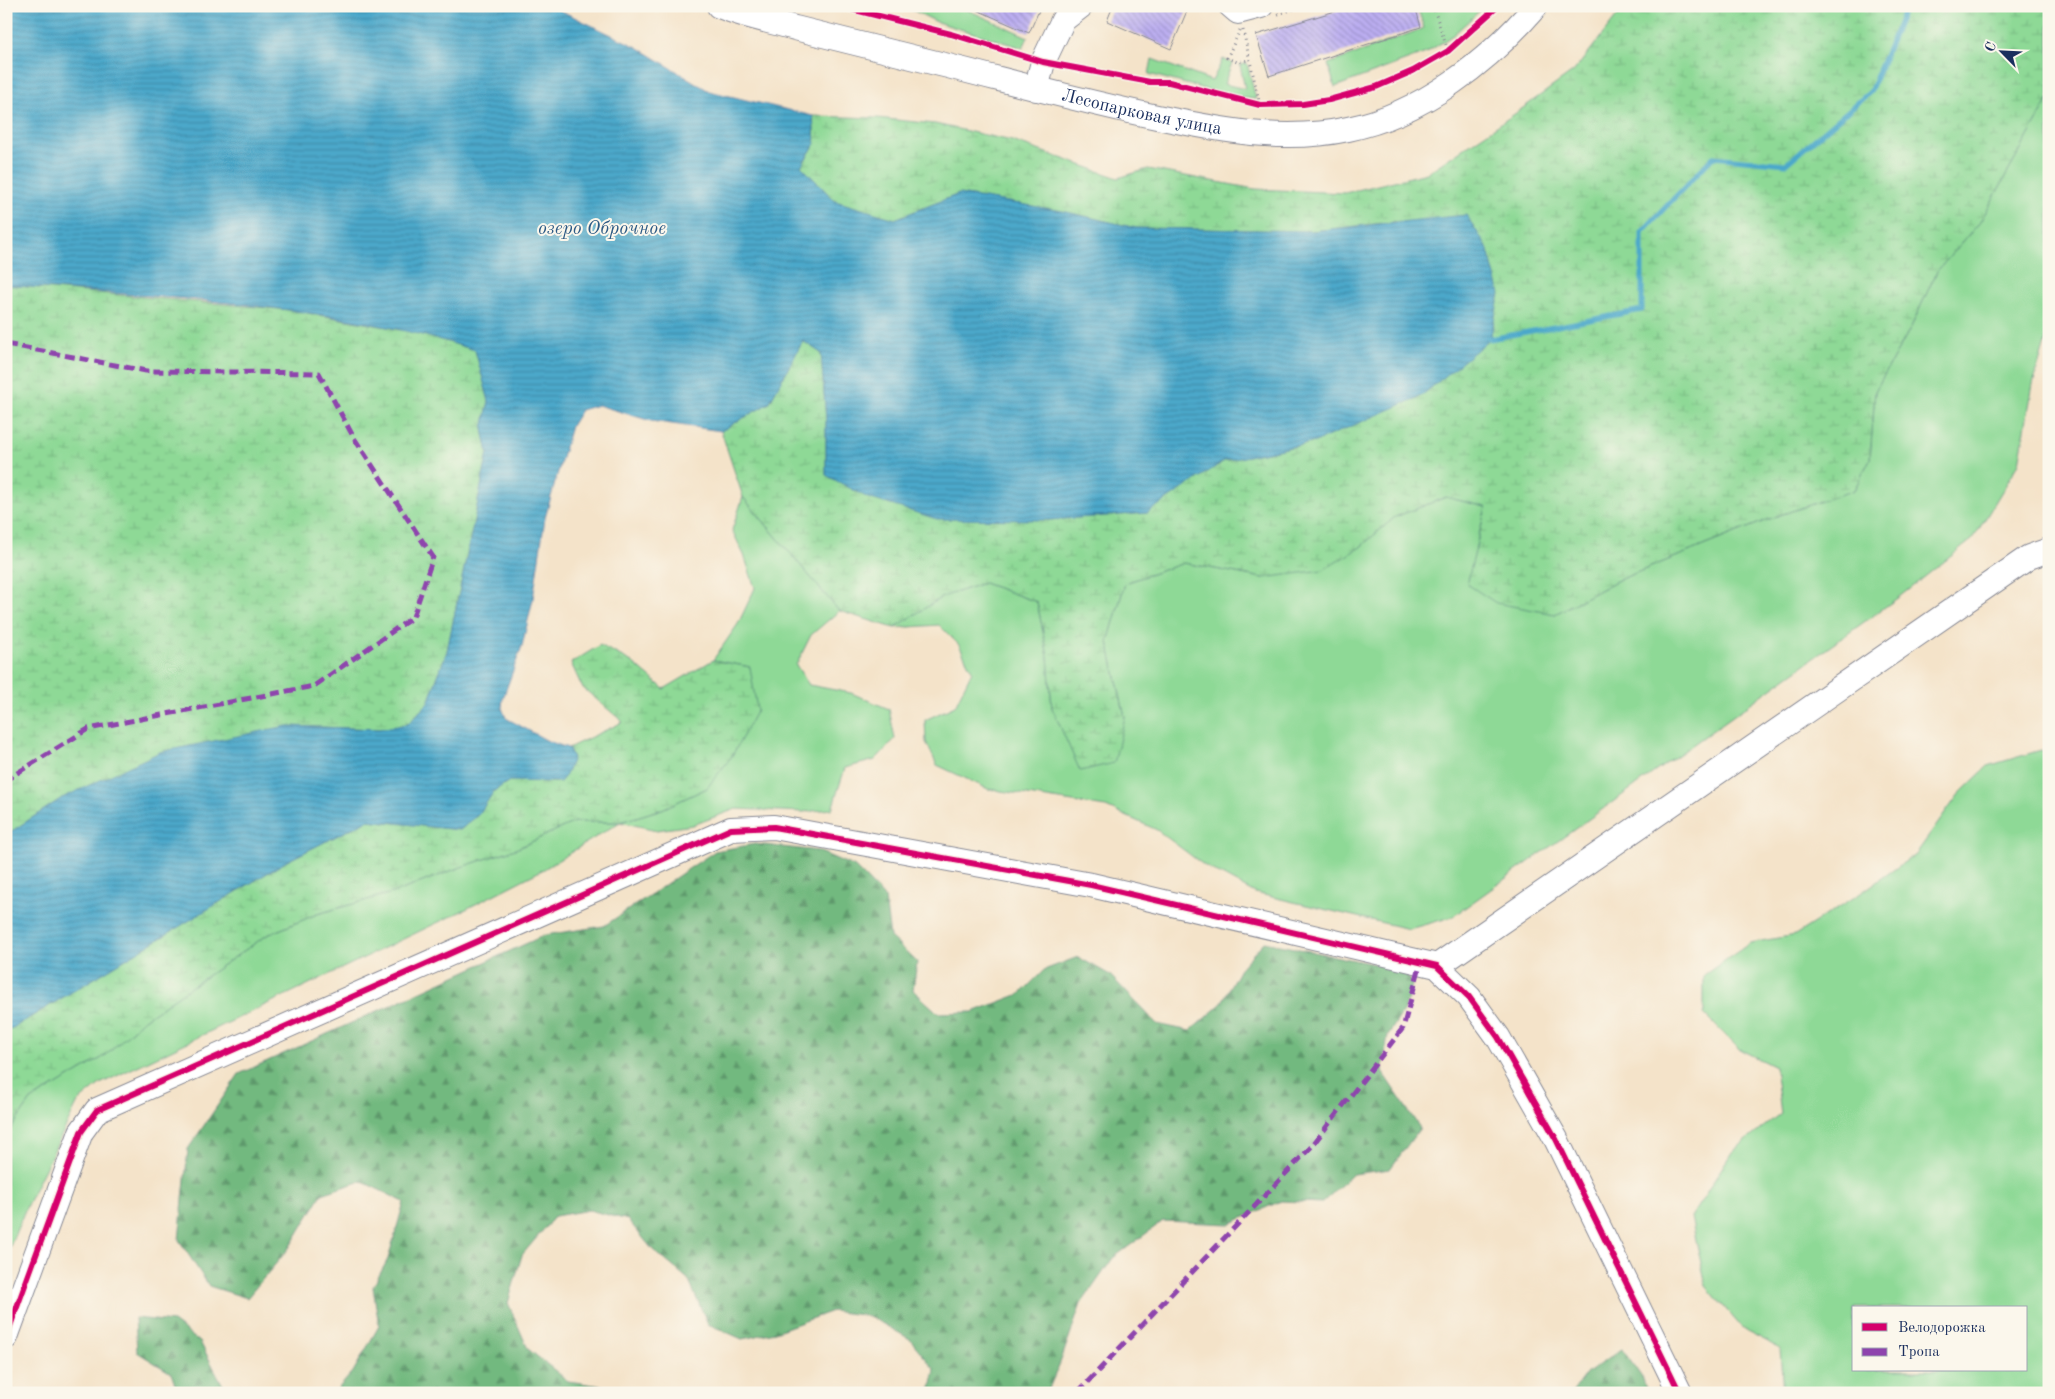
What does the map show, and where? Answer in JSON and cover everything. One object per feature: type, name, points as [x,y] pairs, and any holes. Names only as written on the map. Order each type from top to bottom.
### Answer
[{"type":"street","name":"Лесопарковая улица","points":[[719,6],[775,14],[1036,89],[1218,130],[1264,135],[1305,135],[1350,129],[1387,116],[1432,96],[1470,71],[1514,32],[1536,6]]},
{"type":"street","points":[[1036,89],[1043,62],[1063,20],[1081,6]]},
{"type":"street","points":[[1231,6],[1238,12],[1265,12]]},
{"type":"street","points":[[1437,966],[2039,553],[2049,531]]},
{"type":"street","points":[[6,1337],[81,1132],[97,1110],[730,829],[774,827],[1091,885],[1437,966],[1469,997],[1498,1037],[1551,1131],[1680,1393]]},
{"type":"path","points":[[1265,12],[1304,6]]},
{"type":"path","points":[[1433,6],[1448,51]]},
{"type":"path","points":[[1250,60],[1237,62],[1227,58],[1242,25],[1246,42],[1250,60],[1260,105]]},
{"type":"path","points":[[1439,56],[1454,46]]},
{"type":"path","points":[[1250,103],[1269,105]]},
{"type":"green space","points":[[904,6],[959,6],[1028,37],[1023,48],[937,22]]},
{"type":"green space","points":[[1417,6],[1485,6],[1453,35],[1426,53],[1335,87],[1328,64],[1424,28]]},
{"type":"green space","points":[[1625,6],[2049,6],[2049,99],[1980,222],[1937,271],[1911,327],[1875,391],[1870,459],[1854,490],[1777,516],[1616,581],[1555,614],[1496,603],[1467,584],[1486,507],[1446,497],[1395,517],[1359,548],[1323,570],[1263,578],[1184,563],[1125,583],[1108,642],[1125,717],[1114,763],[1080,771],[1052,708],[1048,656],[1037,602],[984,583],[942,597],[894,628],[839,611],[743,497],[721,431],[769,403],[803,341],[821,353],[826,420],[826,475],[1048,520],[1147,513],[1224,461],[1315,442],[1401,221],[1312,231],[1136,228],[1062,211],[959,194],[895,219],[835,201],[801,166],[815,144],[813,116],[877,118],[935,124],[1012,141],[1118,178],[1148,169],[1255,189],[1345,193],[1427,173],[1574,71]]},
{"type":"green space","points":[[1152,59],[1212,81],[1223,59],[1232,63],[1224,84],[1245,89],[1240,65],[1247,63],[1256,99],[1238,98],[1149,74]]},
{"type":"green space","points":[[2049,99],[2049,329],[2033,384],[2019,463],[1973,539],[1899,597],[1452,917],[1409,929],[1255,893],[1205,866],[1157,830],[1106,807],[988,789],[937,765],[926,742],[925,720],[955,706],[972,671],[959,645],[939,625],[894,628],[942,597],[984,583],[1037,602],[1048,656],[1052,708],[1125,717],[1108,642],[1125,583],[1184,563],[1263,578],[1359,548],[1395,517],[1446,497],[1486,507],[1475,550],[1555,614],[1616,581],[1777,516],[1854,490],[1870,459],[1875,391],[1911,327],[1937,271],[1980,222]]},
{"type":"green space","points":[[6,285],[290,310],[415,332],[475,350],[489,401],[483,429],[488,453],[447,651],[428,703],[408,724],[379,729],[287,726],[62,798],[6,835]]},
{"type":"green space","points":[[743,497],[839,611],[811,635],[796,665],[809,685],[851,693],[889,709],[895,739],[875,760],[845,768],[832,809],[803,812],[736,809],[693,825],[657,830],[620,822],[662,809],[707,788],[750,667],[713,660],[738,624],[755,588],[744,555],[732,530]]},
{"type":"green space","points":[[600,645],[632,662],[664,689],[713,660],[750,667],[757,710],[732,756],[707,788],[662,809],[620,822],[574,822],[518,848],[461,867],[399,891],[317,914],[267,935],[144,1019],[105,1056],[31,1100],[6,1136],[6,1032],[287,861],[368,820],[460,830],[479,814],[494,791],[509,781],[560,782],[573,758],[568,748],[623,722],[582,687],[571,663]]},
{"type":"green space","points":[[2041,750],[2049,753],[2049,1393],[1783,1393],[1780,1348],[1743,1329],[1706,1286],[1691,1217],[1732,1152],[1781,1113],[1775,1067],[1739,1049],[1704,1014],[1704,975],[1750,943],[1795,935],[1858,895],[1916,854],[1959,794],[1988,766]]},
{"type":"green space","points":[[574,822],[620,822],[544,869],[466,909],[100,1084],[78,1102],[27,1205],[6,1256],[6,1136],[31,1100],[105,1056],[144,1019],[267,935],[317,914],[399,891],[461,867],[518,848]]},
{"type":"green space","points":[[755,844],[818,851],[855,867],[885,898],[890,937],[917,962],[913,990],[938,1013],[973,1012],[1020,994],[1044,970],[1078,957],[1110,975],[1157,1024],[1190,1031],[1221,1004],[1241,967],[1264,942],[1399,969],[1413,982],[1404,1010],[1388,1035],[1382,1072],[1420,1128],[1390,1169],[1353,1174],[1322,1203],[1281,1201],[1229,1224],[1163,1221],[1113,1258],[1081,1304],[1047,1393],[930,1393],[935,1370],[910,1339],[869,1316],[832,1311],[775,1332],[742,1339],[708,1324],[688,1279],[653,1250],[628,1220],[589,1210],[555,1216],[522,1255],[508,1303],[528,1349],[568,1381],[628,1390],[631,1393],[334,1393],[353,1372],[379,1326],[373,1287],[388,1259],[404,1202],[361,1181],[322,1194],[289,1248],[247,1298],[209,1286],[179,1240],[188,1149],[239,1074],[545,935],[604,926],[715,851]]},
{"type":"green space","points":[[135,1318],[173,1322],[200,1342],[227,1393],[178,1393],[171,1373],[137,1352]]},
{"type":"green space","points":[[1622,1349],[1643,1379],[1647,1393],[1572,1393],[1587,1373]]},
{"type":"water","name":"озеро Оброчное","points":[[6,6],[551,6],[637,47],[709,91],[813,116],[815,144],[801,166],[835,201],[895,219],[959,194],[1062,211],[1136,228],[1312,231],[1466,215],[1487,247],[1500,294],[1490,339],[1421,396],[1315,442],[1224,461],[1147,513],[1048,520],[937,519],[868,498],[826,475],[826,420],[821,353],[803,341],[769,403],[721,431],[651,421],[598,405],[581,410],[571,426],[545,518],[533,599],[522,646],[503,698],[502,708],[506,718],[548,741],[568,748],[573,758],[566,775],[560,782],[509,781],[494,791],[479,814],[460,830],[368,820],[287,861],[6,1032],[6,835],[62,798],[160,752],[287,726],[379,729],[408,724],[428,703],[447,651],[488,453],[483,429],[489,401],[475,350],[418,334],[360,321],[243,304],[6,285]]},
{"type":"building","points":[[968,6],[1041,6],[1029,33]]},
{"type":"building","points":[[1113,6],[1189,6],[1171,49],[1107,21]]},
{"type":"building","points":[[1352,6],[1415,6],[1421,27],[1269,76],[1256,35]]},
{"type":"waterway","points":[[1490,339],[1642,310],[1642,232],[1713,157],[1786,164],[1870,92],[1906,6]]},
{"type":"marked path","points":[[6,344],[146,371],[319,373],[354,438],[433,557],[413,617],[314,686],[88,729],[6,780]]},
{"type":"marked path","points":[[1077,1393],[1311,1147],[1403,1028],[1421,962]]},
{"type":"cycle path","points":[[839,6],[951,34],[1043,62],[1150,82],[1169,82],[1260,105],[1303,104],[1329,100],[1376,87],[1413,71],[1448,51],[1498,6]]},
{"type":"cycle path","points":[[6,1337],[81,1132],[97,1110],[731,829],[774,827],[1091,885],[1437,966],[1469,997],[1498,1037],[1556,1139],[1680,1393]]}]
